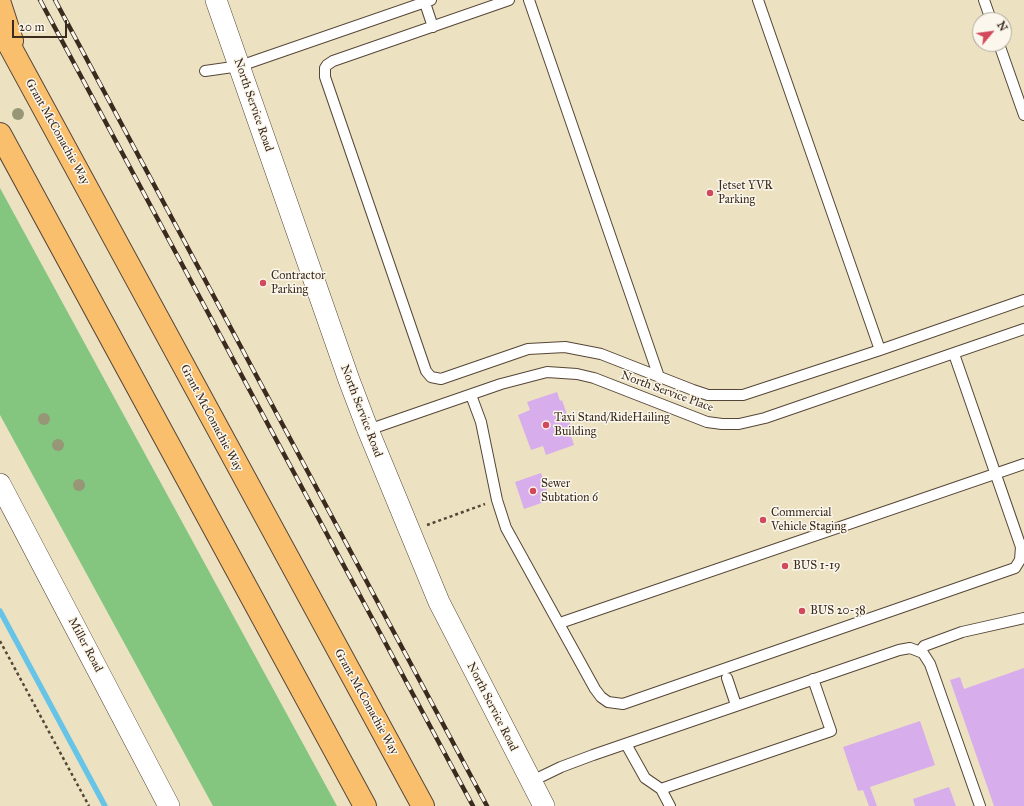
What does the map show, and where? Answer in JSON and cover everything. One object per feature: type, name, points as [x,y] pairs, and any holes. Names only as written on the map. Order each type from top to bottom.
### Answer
[{"type":"main road","points":[[0,4],[13,46],[24,72]]},
{"type":"main road","name":"Grant McConachie Way","points":[[0,28],[423,806]]},
{"type":"main road","points":[[0,134],[365,806]]},
{"type":"street","name":"North Service Road","points":[[216,0],[349,380],[368,430],[439,602],[530,782],[544,806]]},
{"type":"street","name":"Miller Road","points":[[0,484],[170,806]]},
{"type":"lane","points":[[509,0],[333,61],[327,65],[324,72],[426,371],[434,379],[441,379],[528,349],[565,347],[601,354],[708,395],[743,395],[880,350],[1024,300]]},
{"type":"lane","points":[[529,0],[659,377]]},
{"type":"lane","points":[[758,0],[880,350]]},
{"type":"lane","points":[[984,0],[988,12]]},
{"type":"lane","points":[[204,71],[240,66],[428,2],[433,27]]},
{"type":"lane","points":[[1002,52],[1024,115]]},
{"type":"lane","name":"North Service Place","points":[[368,430],[534,374],[547,372],[577,374],[594,378],[707,422],[739,424],[765,418],[1024,329]]},
{"type":"lane","points":[[471,395],[481,422],[497,500],[509,533],[560,623],[595,689],[601,697],[616,703],[632,702],[1015,568],[1020,560],[1021,547],[954,354]]},
{"type":"lane","points":[[560,623],[1024,464]]},
{"type":"lane","points":[[920,651],[924,646],[962,632],[1024,618]]},
{"type":"lane","points":[[530,782],[561,767],[736,705],[899,650],[910,648],[920,651],[927,659],[980,806]]},
{"type":"lane","points":[[727,678],[736,705]]},
{"type":"lane","points":[[661,789],[831,731],[813,679]]},
{"type":"lane","points":[[626,744],[645,778],[661,789],[670,806]]},
{"type":"path","points":[[410,532],[497,500]]},
{"type":"path","points":[[0,641],[89,806]]},
{"type":"green space","points":[[0,188],[337,806],[213,806],[0,415]]},
{"type":"building","name":"Taxi Stand/RideHailing Building","points":[[557,392],[560,401],[562,400],[574,435],[571,436],[574,445],[546,455],[543,446],[531,450],[518,415],[530,410],[527,402]]},
{"type":"building","name":"Sewer Subtation 6","points":[[541,473],[550,500],[524,509],[515,482]]},
{"type":"building","points":[[1024,668],[1024,806],[994,806],[950,680],[960,677],[964,689]]},
{"type":"building","points":[[920,721],[935,765],[870,787],[877,806],[869,806],[863,790],[858,791],[843,747]]},
{"type":"building","points":[[949,787],[956,806],[915,806],[913,799]]},
{"type":"waterway","points":[[0,611],[105,806]]},
{"type":"railway","points":[[40,0],[473,806]]},
{"type":"railway","points":[[55,0],[487,806]]},
{"type":"place","name":"Jetset YVR Parking","points":[[710,193]]},
{"type":"place","name":"Contractor Parking","points":[[263,283]]},
{"type":"place","name":"Taxi Stand/RideHailing Building","points":[[546,425]]},
{"type":"place","name":"Sewer Subtation 6","points":[[533,491]]},
{"type":"place","name":"Commercial Vehicle Staging","points":[[763,520]]},
{"type":"place","name":"BUS 1-19","points":[[785,566]]},
{"type":"place","name":"BUS 20-38","points":[[802,611]]}]
